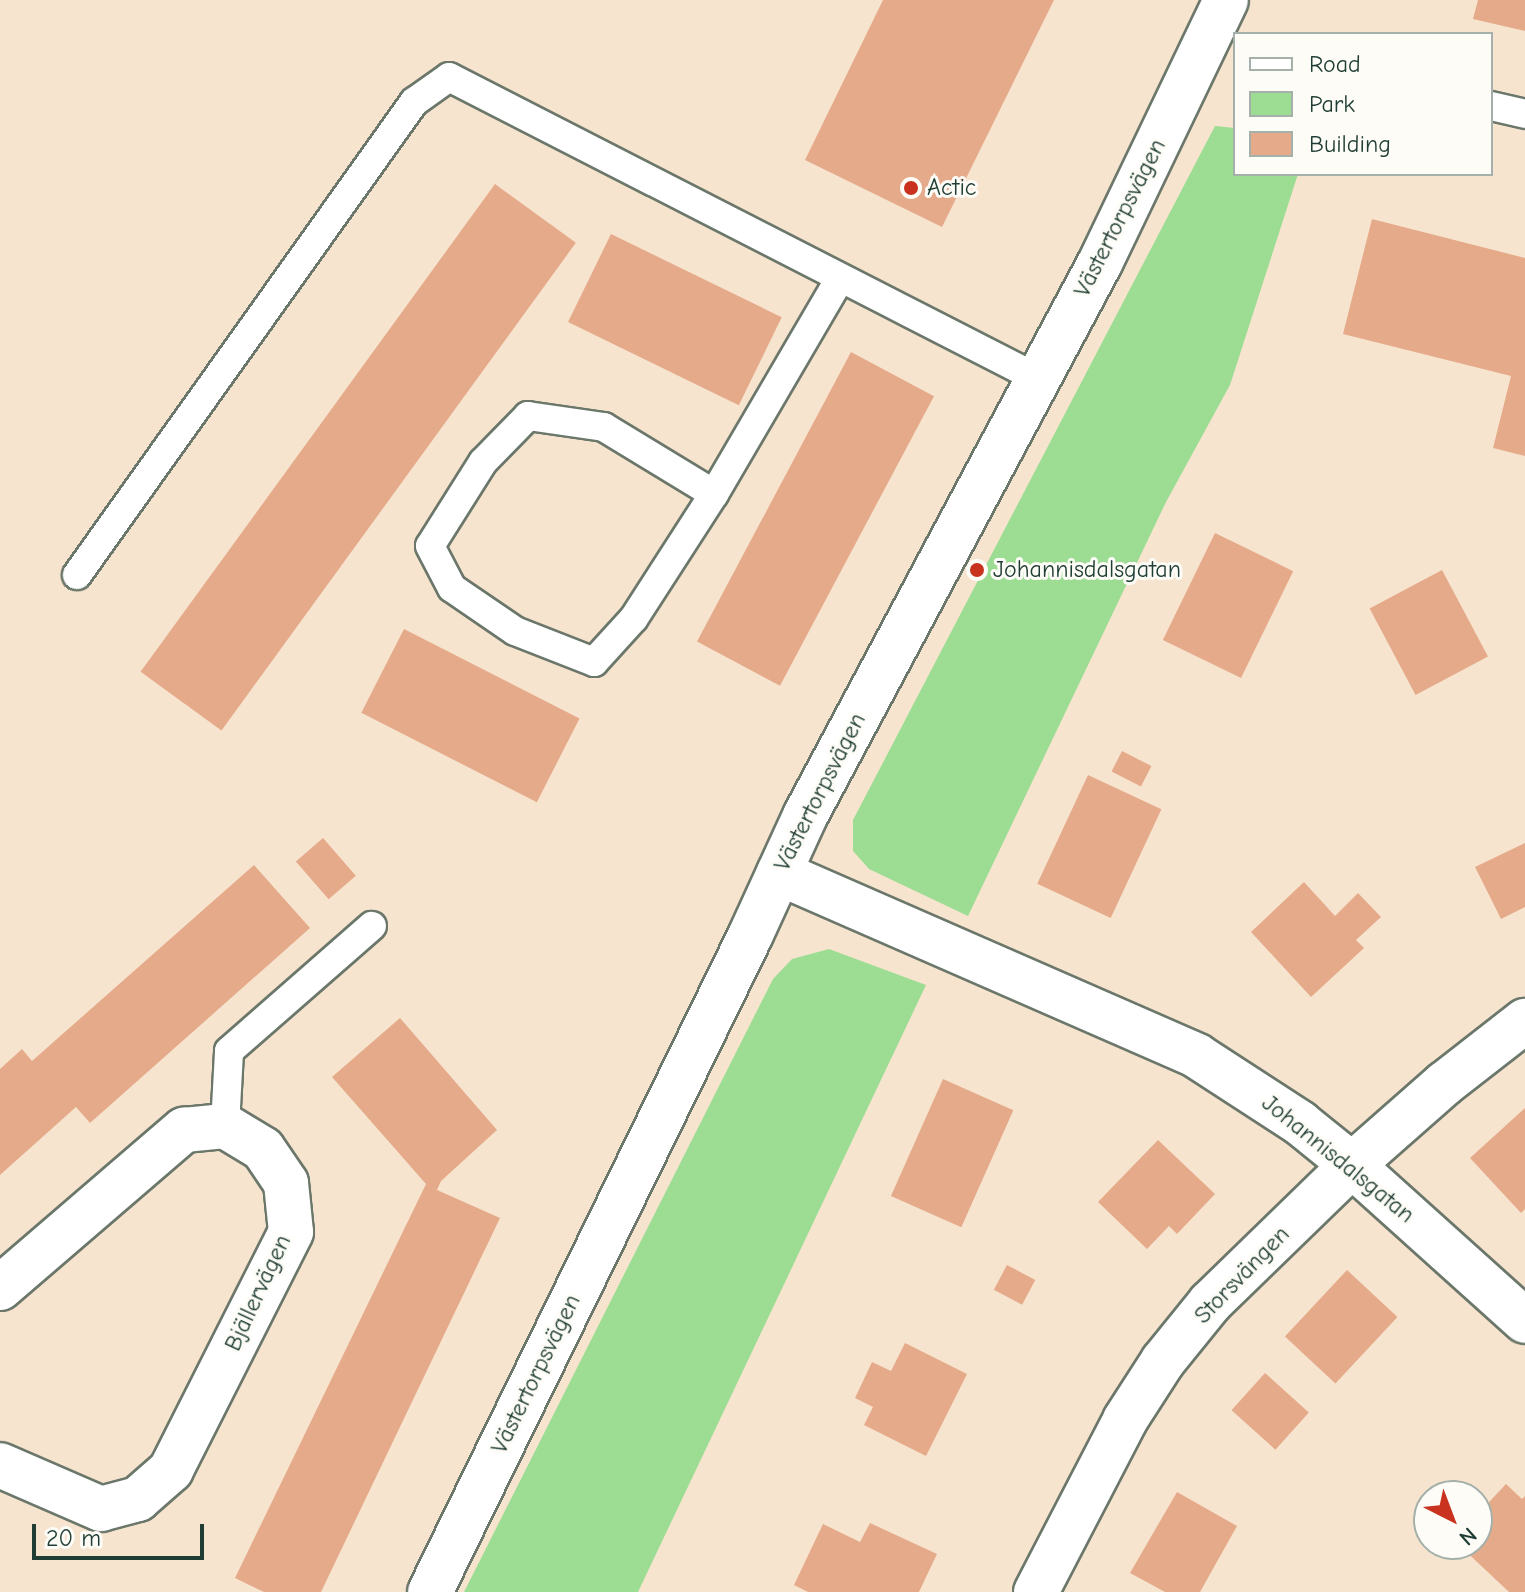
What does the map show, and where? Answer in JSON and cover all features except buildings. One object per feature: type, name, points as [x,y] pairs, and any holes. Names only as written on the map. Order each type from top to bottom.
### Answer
[{"type":"street","name":"Västertorpsvägen","points":[[430,1592],[805,816],[1223,27]]},
{"type":"street","name":"Johannisdalsgatan","points":[[779,873],[1197,1056],[1300,1123],[1352,1165],[1525,1321]]},
{"type":"street","name":"Storsvängen","points":[[1036,1592],[1118,1433],[1163,1361],[1210,1303],[1352,1165],[1444,1084],[1525,1021]]},
{"type":"street","points":[[0,1288],[184,1130],[225,1126]]},
{"type":"street","name":"Bjällervägen","points":[[0,1465],[101,1509],[138,1499],[171,1470],[291,1232],[286,1183],[263,1149],[225,1126]]},
{"type":"lane","points":[[77,575],[414,102],[449,77],[1037,378]]},
{"type":"lane","points":[[1493,106],[1525,114]]},
{"type":"lane","points":[[714,494],[604,427],[528,416],[483,462],[430,546],[452,588],[515,631],[594,662],[634,618],[714,494],[840,278]]},
{"type":"lane","points":[[225,1126],[229,1051],[372,926]]},
{"type":"green space","points":[[1215,126],[1233,128],[1233,176],[1297,176],[1230,385],[1166,502],[968,916],[869,869],[853,851],[853,820]]},
{"type":"green space","points":[[829,949],[926,985],[638,1592],[464,1592],[773,979],[792,959]]},
{"type":"place","name":"Actic","points":[[911,188]]},
{"type":"place","name":"Johannisdalsgatan","points":[[977,570]]}]
